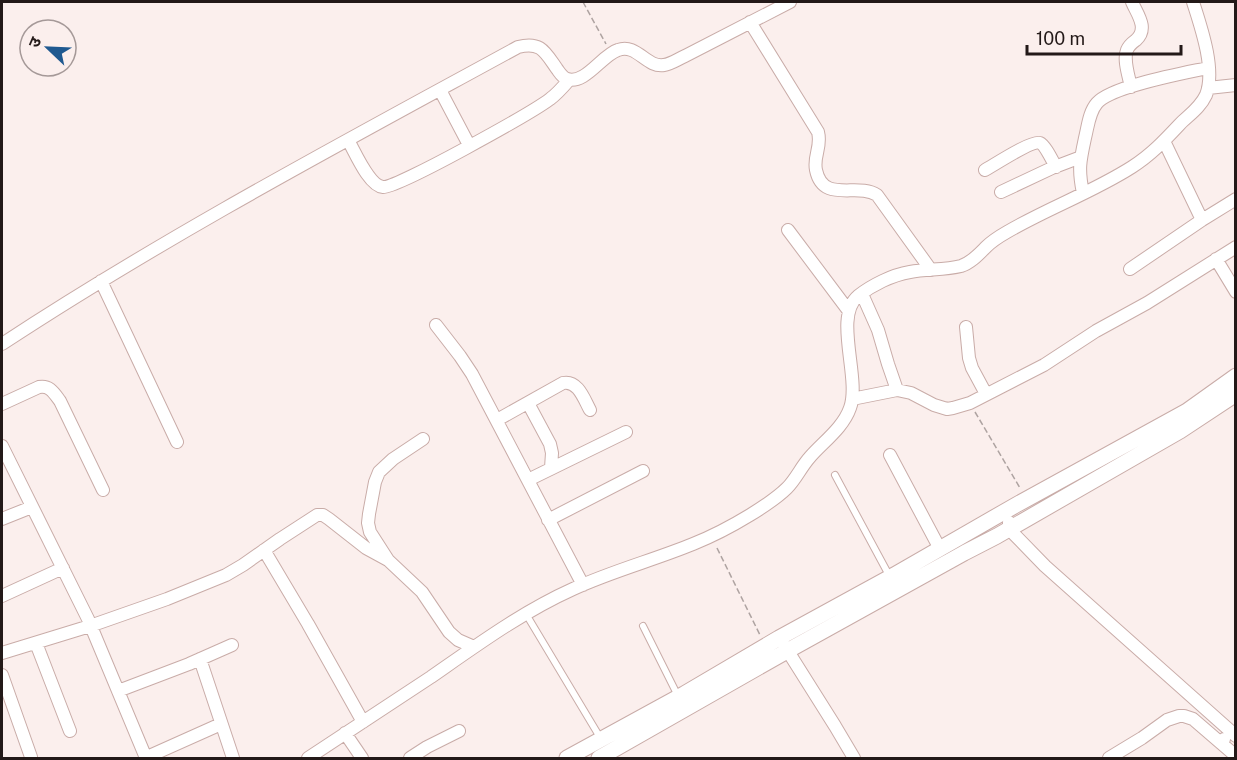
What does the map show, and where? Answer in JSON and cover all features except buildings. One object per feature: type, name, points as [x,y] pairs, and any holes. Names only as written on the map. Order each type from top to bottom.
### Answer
[{"type":"street","points":[[2,344],[162,244],[518,47],[535,45],[541,48],[563,77],[569,80],[597,66],[611,53],[625,48],[632,49],[649,62],[662,66],[790,2]]},
{"type":"street","points":[[1131,87],[1125,54],[1127,48],[1141,35],[1143,30],[1132,2]]},
{"type":"street","points":[[308,759],[526,614],[604,576],[711,536],[764,507],[790,485],[807,461],[842,424],[851,405],[852,366],[847,320],[848,310],[857,297],[875,285],[906,272],[964,265],[1005,233],[1109,181],[1133,166],[1164,141],[1198,107],[1205,98],[1208,88],[1208,68],[1202,30],[1193,2]]},
{"type":"street","points":[[750,22],[818,132],[819,146],[815,162],[819,179],[831,189],[864,190],[877,195],[931,270]]},
{"type":"street","points":[[1083,193],[1079,174],[1081,157],[1089,119],[1098,102],[1113,93],[1131,87],[1208,68]]},
{"type":"street","points":[[348,140],[368,174],[380,186],[386,188],[469,146],[548,101],[569,80]]},
{"type":"street","points":[[1208,88],[1236,85]]},
{"type":"street","points":[[440,90],[469,146]]},
{"type":"street","points":[[1164,141],[1202,220]]},
{"type":"street","points":[[985,170],[1036,142],[1043,146],[1056,166]]},
{"type":"street","points":[[1001,192],[1081,157]]},
{"type":"street","points":[[1130,269],[1236,198]]},
{"type":"street","points":[[788,230],[848,310]]},
{"type":"street","points":[[852,399],[897,390],[911,393],[947,409],[970,403],[1044,365],[1236,247]]},
{"type":"street","points":[[1216,259],[1236,292]]},
{"type":"street","points":[[100,281],[177,442]]},
{"type":"street","points":[[862,294],[878,330],[897,390]]},
{"type":"street","points":[[436,325],[472,374],[583,585]]},
{"type":"street","points":[[966,327],[969,358],[986,394]]},
{"type":"street","points":[[598,759],[890,577],[940,549],[1006,524],[1027,499],[1187,411],[1236,376]]},
{"type":"street","points":[[497,420],[563,383],[569,382],[574,384],[590,410]]},
{"type":"street","points":[[2,404],[39,387],[49,388],[60,401],[103,490]]},
{"type":"street","points":[[567,759],[765,646],[783,644],[964,553],[1006,524],[1180,431],[1236,394]]},
{"type":"street","points":[[528,403],[550,444],[551,468]]},
{"type":"street","points":[[528,480],[626,432]]},
{"type":"street","points":[[423,439],[385,465],[379,472],[375,482],[368,523],[370,532],[388,560],[422,592],[449,632],[458,640],[474,647]]},
{"type":"street","points":[[2,446],[90,626],[145,758],[221,724]]},
{"type":"street","points":[[890,455],[940,549]]},
{"type":"street","points":[[548,520],[643,471]]},
{"type":"street","points":[[2,519],[32,507]]},
{"type":"street","points":[[2,653],[90,626],[226,575],[317,515],[323,515],[343,528],[366,548],[388,560]]},
{"type":"street","points":[[1006,524],[1024,546],[1052,573],[1227,736],[1236,756]]},
{"type":"street","points":[[264,550],[363,722]]},
{"type":"street","points":[[2,596],[63,568]]},
{"type":"street","points":[[36,643],[70,731]]},
{"type":"street","points":[[783,644],[854,759]]},
{"type":"street","points":[[118,692],[232,645]]},
{"type":"street","points":[[200,659],[233,759]]},
{"type":"street","points":[[2,675],[31,757]]},
{"type":"street","points":[[1109,759],[1167,720],[1179,716],[1193,719],[1227,736]]},
{"type":"street","points":[[410,759],[427,747],[459,731]]},
{"type":"street","points":[[345,733],[362,759]]},
{"type":"lane","points":[[835,475],[890,577]]},
{"type":"lane","points":[[526,614],[601,740]]},
{"type":"lane","points":[[643,626],[678,697]]},
{"type":"path","points":[[583,2],[611,53]]},
{"type":"path","points":[[970,403],[1027,499]]},
{"type":"path","points":[[711,536],[765,646]]}]
